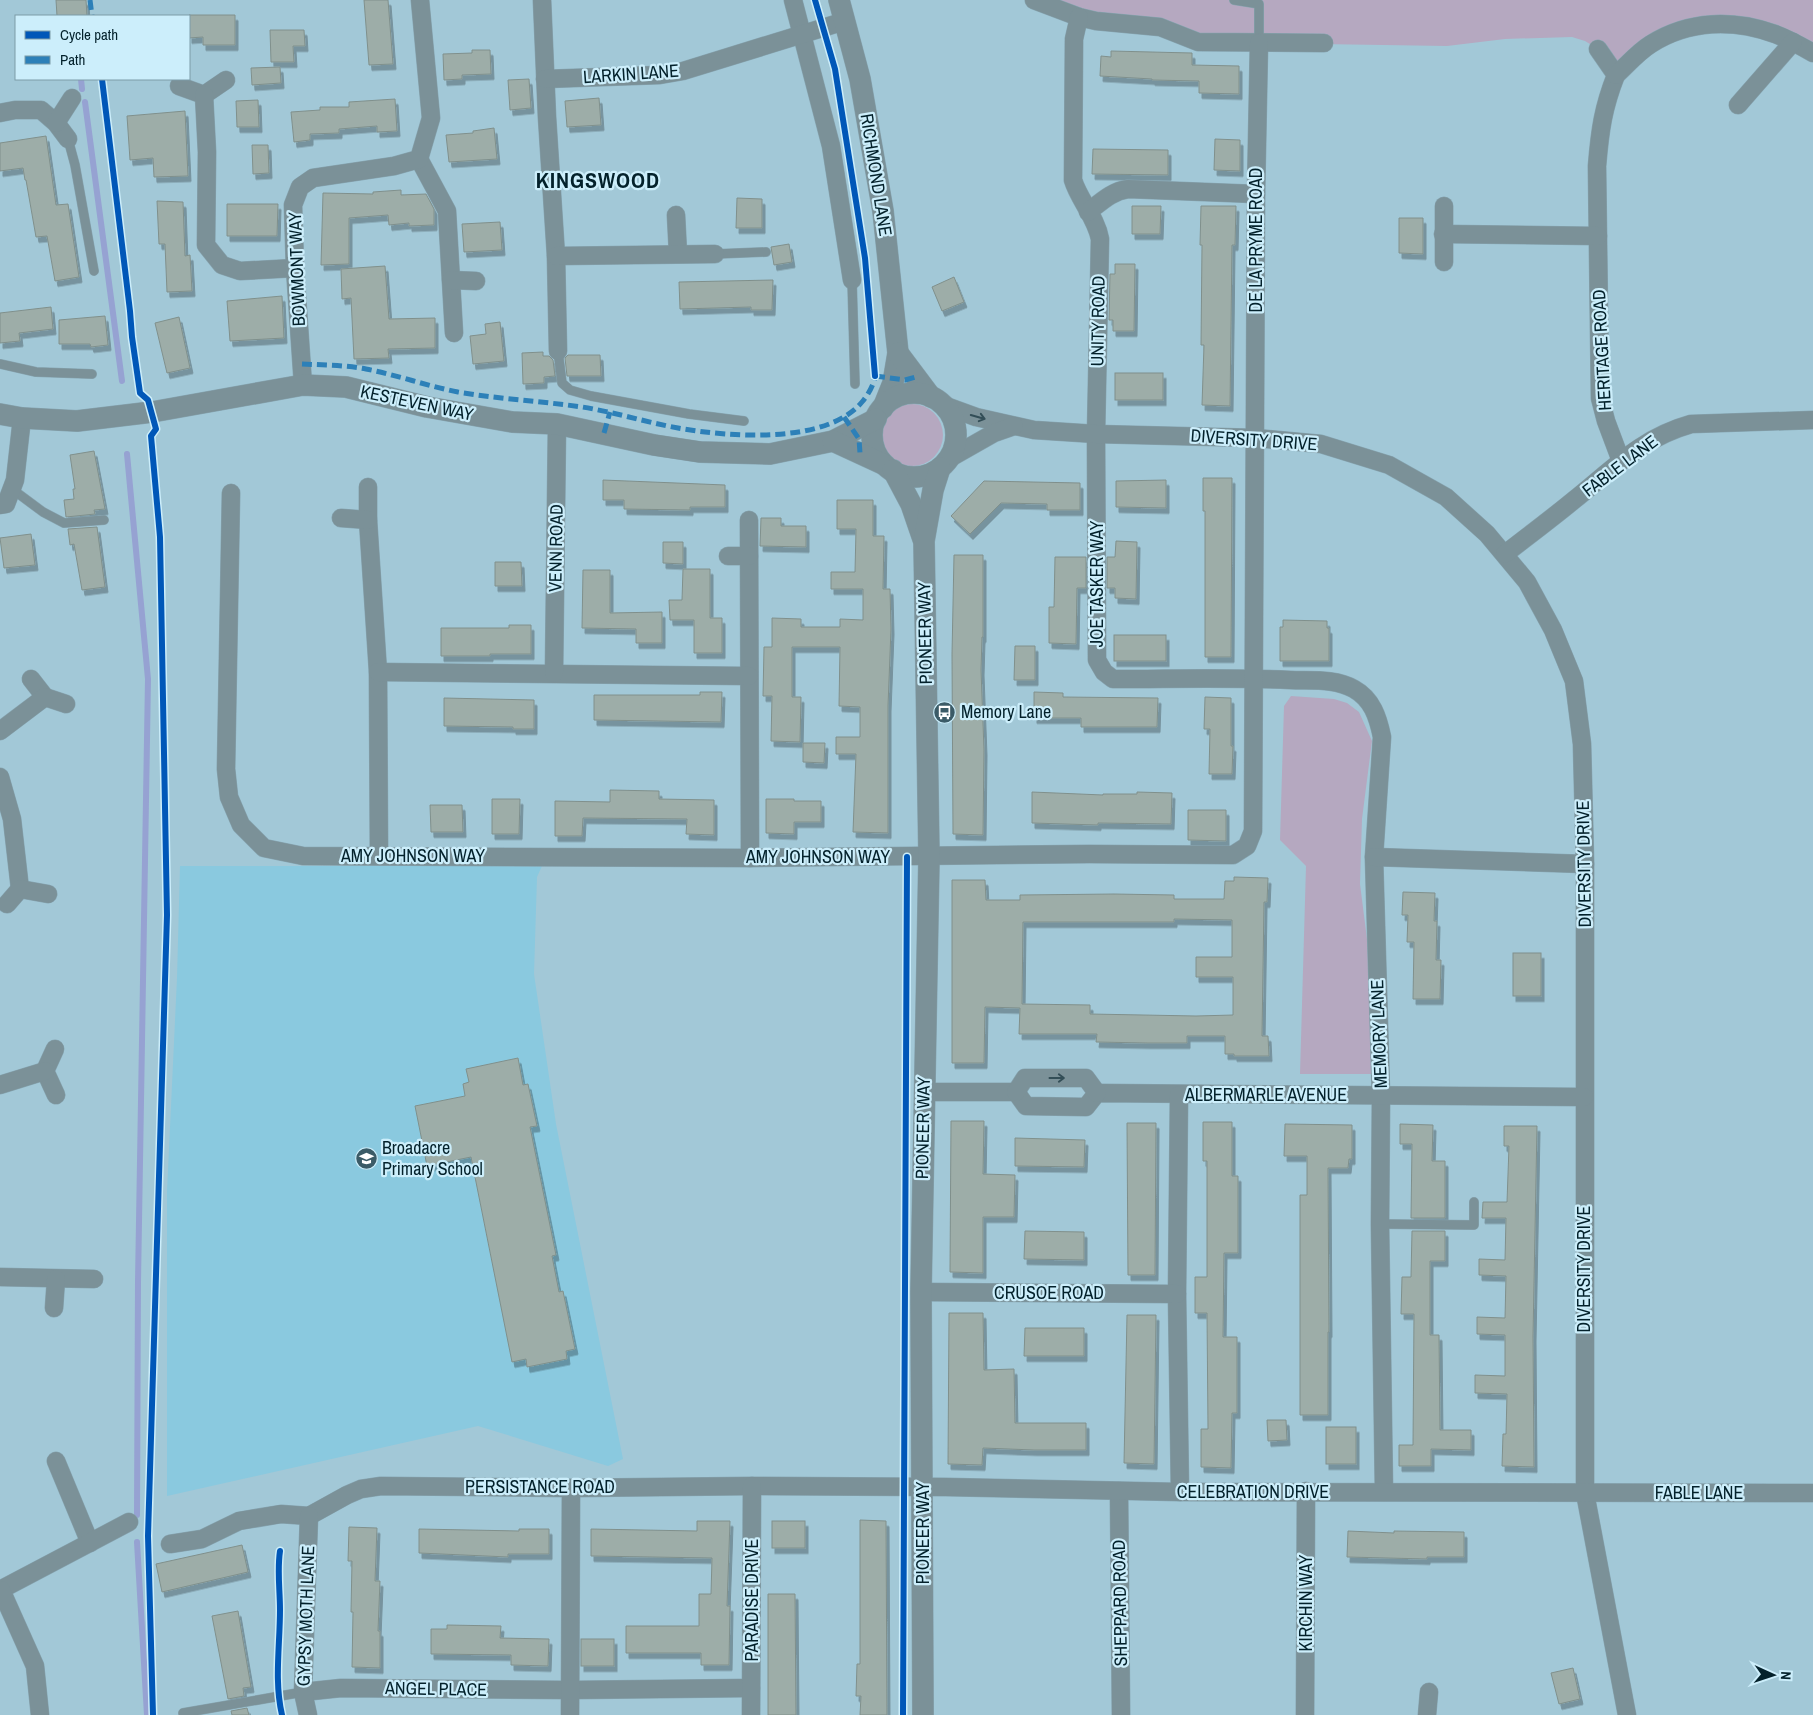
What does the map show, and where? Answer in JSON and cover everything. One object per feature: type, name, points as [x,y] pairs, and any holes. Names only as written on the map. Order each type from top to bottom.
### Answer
[{"type":"street","points":[[420,0],[432,118],[419,158],[447,211],[454,332]]},
{"type":"street","points":[[542,0],[556,256],[558,351]]},
{"type":"street","name":"RICHMOND LANE","points":[[839,0],[860,79],[883,211],[898,352],[893,383],[879,413]]},
{"type":"street","points":[[1034,0],[1079,17],[1096,21],[1160,27],[1198,42],[1324,43]]},
{"type":"street","points":[[794,5],[831,146],[852,280]]},
{"type":"street","name":"UNITY ROAD","points":[[1079,17],[1074,39],[1073,180],[1076,190],[1098,229],[1100,239],[1096,434]]},
{"type":"street","name":"LARKIN LANE","points":[[545,79],[660,75],[683,71],[845,21]]},
{"type":"street","points":[[1598,49],[1616,75],[1649,45],[1672,33],[1697,26],[1718,23],[1738,25],[1775,34],[1813,53]]},
{"type":"street","points":[[1738,105],[1793,42]]},
{"type":"street","name":"DE LA PRYME ROAD","points":[[1256,438],[1256,194],[1259,43]]},
{"type":"street","name":"HERITAGE ROAD","points":[[1616,75],[1607,99],[1600,128],[1597,166],[1600,398],[1606,421],[1621,461]]},
{"type":"street","points":[[204,95],[226,80]]},
{"type":"street","points":[[179,86],[204,95]]},
{"type":"street","points":[[204,95],[207,152],[206,245],[222,265],[240,271],[295,268]]},
{"type":"street","points":[[56,123],[72,98]]},
{"type":"street","points":[[0,113],[15,110],[41,110],[56,123],[68,139]]},
{"type":"street","name":"BOWMONT WAY","points":[[303,385],[293,206],[300,187],[313,178],[394,166],[419,158]]},
{"type":"street","points":[[1088,212],[1119,190],[1256,194]]},
{"type":"street","points":[[1444,206],[1444,262]]},
{"type":"street","points":[[676,215],[678,254]]},
{"type":"street","points":[[1444,234],[1598,236]]},
{"type":"street","points":[[556,256],[716,254]]},
{"type":"street","points":[[451,280],[476,281]]},
{"type":"street","points":[[834,441],[889,468],[899,475],[913,477],[927,475],[945,463],[955,445],[956,430],[952,416],[937,401],[898,352]]},
{"type":"street","name":"KESTEVEN WAY","points":[[0,414],[22,418],[77,421],[160,410],[303,385],[346,387],[426,407],[512,422],[558,424],[654,445],[700,452],[770,454],[834,441],[879,413]]},
{"type":"street","points":[[889,468],[879,458],[874,446],[872,432],[879,413],[892,399],[905,394],[918,394],[937,401]]},
{"type":"street","name":"DIVERSITY DRIVE","points":[[937,401],[976,417],[1034,430],[1096,434],[1256,438],[1321,444],[1389,465],[1446,497],[1487,534],[1527,582],[1553,630],[1574,681],[1582,744],[1585,864],[1584,1493],[1627,1715]]},
{"type":"street","points":[[0,506],[6,504],[15,480],[22,418]]},
{"type":"street","name":"FABLE LANE","points":[[1505,554],[1621,461],[1651,440],[1672,429],[1691,424],[1813,420]]},
{"type":"street","name":"VENN ROAD","points":[[554,673],[558,424]]},
{"type":"street","name":"DIVERSITY DRIVE","points":[[945,463],[994,433],[1015,426]]},
{"type":"street","name":"JOE TASKER WAY","points":[[1096,434],[1096,646],[1098,660],[1104,672],[1113,679],[1253,678]]},
{"type":"street","points":[[929,857],[1089,854],[1233,855],[1247,846],[1253,831],[1256,438]]},
{"type":"street","name":"PIONEER WAY","points":[[924,1715],[921,1292],[929,857],[924,542],[932,490],[945,463]]},
{"type":"street","name":"PIONEER WAY","points":[[889,468],[911,504],[924,542]]},
{"type":"street","points":[[368,487],[368,520],[378,672],[379,856]]},
{"type":"street","name":"AMY JOHNSON WAY","points":[[231,493],[226,769],[229,797],[241,825],[264,848],[303,856],[929,857]]},
{"type":"street","points":[[341,518],[368,520]]},
{"type":"street","points":[[749,520],[750,858]]},
{"type":"street","points":[[728,556],[749,556]]},
{"type":"street","points":[[378,672],[749,676]]},
{"type":"street","name":"MEMORY LANE","points":[[1253,678],[1337,682],[1354,689],[1368,699],[1378,717],[1382,737],[1374,857],[1381,1096],[1380,1224],[1384,1492]]},
{"type":"street","points":[[31,679],[45,697],[66,704]]},
{"type":"street","points":[[0,731],[45,697]]},
{"type":"street","points":[[0,777],[12,819],[20,889],[7,904]]},
{"type":"street","points":[[1374,857],[1585,864]]},
{"type":"street","points":[[20,889],[48,894]]},
{"type":"street","points":[[55,1049],[45,1071],[56,1095]]},
{"type":"street","points":[[0,1084],[45,1071]]},
{"type":"street","points":[[1025,1078],[1086,1078],[1098,1093],[1086,1107],[1026,1106],[1016,1092],[1025,1078]]},
{"type":"street","points":[[924,1092],[1016,1092]]},
{"type":"street","name":"ALBERMARLE AVENUE","points":[[1098,1093],[1584,1097]]},
{"type":"street","points":[[1179,1095],[1178,1294],[1180,1492]]},
{"type":"street","points":[[0,1277],[56,1280],[94,1279]]},
{"type":"street","points":[[54,1308],[56,1280]]},
{"type":"street","name":"CRUSOE ROAD","points":[[921,1292],[1178,1294]]},
{"type":"street","points":[[56,1461],[90,1543]]},
{"type":"street","name":"PERSISTANCE ROAD","points":[[309,1516],[347,1494],[361,1489],[380,1486],[570,1488],[922,1487]]},
{"type":"street","name":"PARADISE DRIVE","points":[[751,1715],[752,1486]]},
{"type":"street","name":"CELEBRATION DRIVE","points":[[922,1487],[1180,1492],[1584,1493]]},
{"type":"street","points":[[570,1488],[570,1715]]},
{"type":"street","name":"SHEPPARD ROAD","points":[[1119,1491],[1121,1715]]},
{"type":"street","name":"KIRCHIN WAY","points":[[1305,1715],[1306,1492]]},
{"type":"street","name":"FABLE LANE","points":[[1584,1493],[1813,1493]]},
{"type":"street","points":[[170,1544],[202,1539],[239,1521],[281,1514],[309,1516]]},
{"type":"street","name":"GYPSY MOTH LANE","points":[[308,1715],[303,1692],[309,1516]]},
{"type":"street","points":[[40,1715],[35,1666],[1,1590],[129,1522]]},
{"type":"street","name":"ANGEL PLACE","points":[[303,1692],[342,1688],[570,1690],[752,1688]]},
{"type":"street","points":[[1427,1715],[1429,1692]]},
{"type":"lane","points":[[1234,0],[1259,4],[1259,43]]},
{"type":"lane","points":[[68,139],[75,165],[94,271]]},
{"type":"lane","points":[[716,254],[766,252]]},
{"type":"lane","points":[[852,280],[855,384]]},
{"type":"lane","points":[[558,351],[562,383],[570,390],[592,396],[689,414],[744,421]]},
{"type":"lane","points":[[0,364],[36,372],[92,374]]},
{"type":"lane","points":[[12,489],[42,512],[64,523],[104,520]]},
{"type":"lane","points":[[1380,1224],[1474,1225],[1474,1202]]},
{"type":"lane","points":[[183,1713],[303,1692]]},
{"type":"shaded area","points":[[1034,0],[1813,0],[1813,44],[1697,26],[1616,75],[1598,49],[1585,41],[1572,37],[1505,39],[1447,46],[1198,42]]},
{"type":"shaded area","points":[[912,404],[924,406],[934,413],[941,423],[943,435],[941,447],[934,457],[924,464],[912,466],[900,464],[890,457],[883,447],[881,435],[883,423],[890,413],[900,406]]},
{"type":"shaded area","points":[[1291,696],[1334,699],[1347,703],[1359,712],[1372,741],[1362,819],[1360,884],[1368,947],[1372,1074],[1300,1074],[1306,866],[1280,840],[1284,706]]},
{"type":"shaded area","name":"Broadacre Primary School","points":[[180,866],[542,866],[537,877],[534,974],[556,1124],[623,1459],[608,1466],[478,1426],[167,1496],[167,1192]]},
{"type":"building","points":[[56,0],[86,0],[87,15],[57,15]]},
{"type":"building","points":[[364,0],[388,0],[393,64],[369,65]]},
{"type":"building","points":[[190,15],[235,15],[235,45],[203,45],[203,37],[190,38]]},
{"type":"building","points":[[270,30],[304,30],[305,46],[293,46],[294,62],[271,62]]},
{"type":"building","points":[[472,50],[490,50],[491,74],[462,75],[462,79],[444,80],[443,54],[472,53]]},
{"type":"building","points":[[1111,51],[1192,53],[1192,65],[1239,66],[1239,94],[1199,93],[1199,81],[1100,76],[1101,56],[1111,57]]},
{"type":"building","points":[[280,67],[281,83],[252,85],[251,68]]},
{"type":"building","points":[[529,79],[531,108],[510,110],[508,80]]},
{"type":"building","points":[[599,98],[601,125],[567,127],[565,101]]},
{"type":"building","points":[[395,99],[397,131],[377,132],[377,126],[339,129],[339,133],[310,134],[310,140],[294,142],[291,112],[320,110],[320,107],[349,107],[349,102]]},
{"type":"building","points":[[258,100],[259,127],[237,127],[236,101]]},
{"type":"building","points":[[185,111],[188,176],[154,177],[153,158],[130,160],[127,116]]},
{"type":"building","points":[[494,128],[497,159],[449,162],[446,135],[473,133],[473,131]]},
{"type":"building","points":[[46,136],[56,205],[68,204],[79,277],[55,281],[47,236],[36,237],[23,168],[0,171],[0,143]]},
{"type":"building","points":[[1215,139],[1240,140],[1240,171],[1214,170]]},
{"type":"building","points":[[252,145],[268,145],[269,173],[253,174]]},
{"type":"building","points":[[1093,149],[1168,150],[1168,175],[1092,174]]},
{"type":"building","points":[[401,190],[401,195],[426,194],[434,209],[434,225],[409,226],[409,223],[389,225],[388,215],[349,218],[349,264],[321,265],[323,193],[373,194],[373,192]]},
{"type":"building","points":[[737,198],[762,199],[762,228],[736,228]]},
{"type":"building","points":[[157,201],[183,202],[185,256],[190,255],[192,291],[167,292],[165,244],[159,244]]},
{"type":"building","points":[[227,204],[278,204],[277,236],[227,236]]},
{"type":"building","points":[[1132,206],[1161,206],[1160,234],[1132,234]]},
{"type":"building","points":[[1201,206],[1236,206],[1235,245],[1232,245],[1230,406],[1202,405],[1204,345],[1201,345]]},
{"type":"building","points":[[1399,218],[1423,218],[1423,254],[1399,253]]},
{"type":"building","points":[[500,222],[502,250],[464,252],[462,224]]},
{"type":"building","points":[[789,244],[792,262],[774,265],[771,247]]},
{"type":"building","points":[[1115,264],[1135,264],[1134,331],[1113,331],[1113,320],[1109,320],[1110,274],[1115,274]]},
{"type":"building","points":[[385,266],[389,319],[435,318],[435,348],[388,349],[389,358],[354,359],[351,298],[342,299],[341,269]]},
{"type":"building","points":[[954,277],[964,302],[942,311],[932,287]]},
{"type":"building","points":[[773,280],[772,310],[751,310],[751,307],[680,309],[679,282]]},
{"type":"building","points":[[282,296],[284,338],[230,341],[227,301]]},
{"type":"building","points":[[51,307],[53,329],[19,333],[20,341],[0,343],[0,313]]},
{"type":"building","points":[[105,316],[108,345],[91,347],[90,344],[59,344],[59,320]]},
{"type":"building","points":[[179,317],[190,368],[167,373],[155,323]]},
{"type":"building","points":[[500,322],[504,361],[473,364],[470,336],[486,334],[485,324]]},
{"type":"building","points":[[543,352],[543,356],[549,356],[553,360],[555,376],[544,377],[544,383],[523,384],[522,353]]},
{"type":"building","points":[[568,355],[600,355],[601,376],[567,376],[565,358]]},
{"type":"building","points":[[1115,373],[1163,373],[1163,400],[1115,400]]},
{"type":"building","points":[[94,451],[105,509],[94,510],[95,514],[66,517],[64,500],[74,499],[73,489],[75,489],[70,455]]},
{"type":"building","points":[[1203,478],[1232,478],[1231,657],[1205,657],[1205,511],[1203,511]]},
{"type":"building","points":[[603,480],[725,485],[725,507],[690,507],[690,510],[624,509],[624,500],[603,500]]},
{"type":"building","points":[[1166,480],[1166,508],[1116,507],[1116,481]]},
{"type":"building","points":[[984,481],[1080,483],[1080,510],[1047,510],[1047,504],[1001,503],[970,534],[951,516]]},
{"type":"building","points":[[837,500],[873,500],[873,536],[884,536],[883,589],[890,589],[891,629],[888,706],[888,833],[853,832],[856,754],[836,754],[836,737],[860,737],[860,707],[839,706],[840,647],[792,647],[792,697],[801,697],[800,742],[771,741],[772,696],[763,696],[764,647],[772,647],[772,618],[801,619],[801,627],[840,627],[840,619],[863,620],[863,589],[831,589],[831,572],[855,572],[856,529],[837,529]]},
{"type":"building","points":[[761,518],[781,518],[781,526],[806,526],[806,547],[760,546]]},
{"type":"building","points":[[97,527],[105,587],[82,590],[74,544],[70,545],[68,529]]},
{"type":"building","points":[[31,534],[35,565],[4,568],[0,538]]},
{"type":"building","points":[[1116,541],[1137,542],[1136,599],[1115,598],[1115,588],[1107,588],[1107,557],[1115,557]]},
{"type":"building","points":[[663,542],[683,542],[683,564],[663,563]]},
{"type":"building","points":[[954,555],[983,555],[981,670],[984,750],[983,835],[953,834],[952,654]]},
{"type":"building","points":[[1055,557],[1086,557],[1086,588],[1077,588],[1076,644],[1049,643],[1049,607],[1054,607]]},
{"type":"building","points":[[495,562],[521,562],[522,586],[495,586]]},
{"type":"building","points":[[683,569],[710,569],[710,618],[722,618],[722,653],[694,653],[694,620],[670,620],[669,600],[682,600]]},
{"type":"building","points":[[583,570],[610,570],[610,613],[662,612],[662,643],[636,643],[636,629],[582,628]]},
{"type":"building","points":[[1283,620],[1327,621],[1327,628],[1329,628],[1329,661],[1280,661],[1280,627],[1283,627]]},
{"type":"building","points":[[509,625],[531,625],[531,654],[441,656],[441,628],[509,628]]},
{"type":"building","points":[[1114,635],[1166,635],[1166,661],[1114,661]]},
{"type":"building","points":[[1015,646],[1035,646],[1035,680],[1014,680]]},
{"type":"building","points":[[700,692],[722,692],[721,722],[594,720],[594,695],[700,695]]},
{"type":"building","points":[[1034,692],[1063,693],[1063,697],[1158,698],[1157,727],[1081,727],[1081,718],[1034,718]]},
{"type":"building","points":[[1205,697],[1231,698],[1232,774],[1209,774],[1210,729],[1204,729]]},
{"type":"building","points":[[444,698],[534,700],[534,729],[444,726]]},
{"type":"building","points":[[803,743],[825,743],[824,763],[803,762]]},
{"type":"building","points":[[610,790],[659,791],[659,799],[714,800],[714,835],[686,834],[687,819],[583,818],[582,836],[555,836],[555,801],[610,802]]},
{"type":"building","points":[[1032,792],[1103,795],[1137,794],[1137,792],[1172,793],[1171,824],[1098,823],[1098,825],[1032,823]]},
{"type":"building","points":[[492,799],[520,799],[519,834],[492,834]]},
{"type":"building","points":[[766,799],[821,801],[821,822],[794,822],[794,834],[766,833]]},
{"type":"building","points":[[430,805],[462,805],[463,832],[431,832]]},
{"type":"building","points":[[1188,810],[1226,810],[1226,841],[1188,840]]},
{"type":"building","points":[[1234,877],[1268,878],[1267,902],[1264,902],[1262,1036],[1268,1036],[1269,1056],[1234,1056],[1234,1054],[1225,1054],[1225,1036],[1187,1036],[1187,1043],[1147,1043],[1096,1042],[1097,1034],[1019,1034],[1020,1008],[985,1007],[984,1063],[952,1063],[952,880],[985,880],[986,900],[1020,900],[1020,895],[1114,894],[1174,895],[1174,899],[1224,899],[1225,881],[1234,881]],"holes":[[[1174,919],[1232,920],[1232,957],[1196,957],[1196,977],[1233,977],[1233,1015],[1090,1014],[1090,1005],[1022,1004],[1023,922],[1174,922]]]},
{"type":"building","points":[[1403,892],[1435,893],[1434,921],[1437,921],[1436,960],[1441,960],[1440,999],[1413,999],[1414,942],[1407,942],[1408,915],[1402,915]]},
{"type":"building","points":[[1513,953],[1541,953],[1541,996],[1513,996]]},
{"type":"building","points":[[518,1058],[523,1085],[528,1084],[537,1126],[530,1127],[556,1255],[552,1256],[559,1292],[563,1291],[575,1349],[566,1351],[567,1359],[527,1367],[526,1359],[512,1362],[471,1157],[427,1166],[415,1106],[465,1096],[463,1084],[469,1082],[466,1069]]},
{"type":"building","points":[[951,1121],[984,1121],[983,1174],[1015,1175],[1014,1217],[983,1217],[983,1273],[950,1272]]},
{"type":"building","points":[[1203,1122],[1232,1122],[1232,1176],[1238,1176],[1238,1253],[1224,1253],[1223,1337],[1237,1337],[1237,1413],[1232,1413],[1231,1468],[1201,1467],[1201,1429],[1208,1429],[1207,1313],[1195,1313],[1195,1277],[1207,1277],[1207,1161],[1203,1161]]},
{"type":"building","points":[[1127,1123],[1156,1123],[1155,1275],[1128,1275]]},
{"type":"building","points":[[1285,1124],[1352,1125],[1352,1159],[1349,1159],[1348,1168],[1328,1168],[1328,1415],[1300,1415],[1300,1195],[1307,1195],[1307,1156],[1284,1156]]},
{"type":"building","points":[[1400,1124],[1433,1125],[1432,1161],[1445,1161],[1445,1218],[1411,1218],[1412,1144],[1400,1144]]},
{"type":"building","points":[[1504,1126],[1537,1126],[1533,1336],[1534,1467],[1502,1466],[1503,1434],[1506,1434],[1507,1394],[1475,1393],[1475,1375],[1505,1376],[1505,1335],[1477,1334],[1477,1317],[1505,1318],[1506,1276],[1479,1275],[1479,1259],[1505,1260],[1506,1218],[1482,1218],[1483,1202],[1507,1202],[1509,1146],[1504,1146]]},
{"type":"building","points":[[1015,1138],[1085,1140],[1084,1167],[1015,1166]]},
{"type":"building","points":[[1025,1231],[1084,1232],[1084,1260],[1024,1259]]},
{"type":"building","points":[[1412,1231],[1445,1231],[1445,1261],[1430,1261],[1430,1335],[1439,1335],[1440,1430],[1471,1430],[1471,1450],[1431,1449],[1431,1466],[1399,1466],[1399,1445],[1413,1445],[1414,1314],[1401,1314],[1402,1277],[1411,1277]]},
{"type":"building","points":[[949,1313],[983,1313],[984,1370],[1014,1369],[1015,1423],[1086,1423],[1086,1450],[983,1448],[982,1465],[948,1464]]},
{"type":"building","points":[[1127,1315],[1156,1315],[1154,1464],[1124,1463]]},
{"type":"building","points":[[1025,1328],[1084,1328],[1084,1356],[1024,1356]]},
{"type":"building","points":[[1267,1420],[1286,1420],[1287,1440],[1268,1441]]},
{"type":"building","points":[[1326,1427],[1356,1427],[1356,1464],[1326,1464]]},
{"type":"building","points":[[860,1520],[886,1521],[887,1715],[860,1715],[861,1696],[856,1696],[857,1664],[860,1664]]},
{"type":"building","points":[[697,1521],[730,1521],[727,1606],[730,1606],[729,1665],[701,1665],[701,1653],[626,1653],[626,1626],[699,1626],[699,1594],[711,1594],[712,1558],[591,1556],[591,1529],[697,1531]]},
{"type":"building","points":[[772,1521],[805,1521],[805,1548],[772,1548]]},
{"type":"building","points":[[349,1527],[377,1528],[375,1581],[380,1581],[378,1631],[380,1631],[380,1668],[352,1667],[352,1561],[348,1561]]},
{"type":"building","points":[[419,1529],[519,1531],[519,1529],[549,1529],[549,1554],[508,1554],[508,1557],[419,1553]]},
{"type":"building","points":[[1348,1531],[1394,1533],[1394,1531],[1464,1532],[1464,1557],[1427,1557],[1427,1559],[1347,1557]]},
{"type":"building","points":[[242,1545],[248,1572],[162,1592],[156,1564]]},
{"type":"building","points":[[768,1594],[795,1594],[796,1715],[768,1715]]},
{"type":"building","points":[[238,1611],[251,1687],[243,1688],[244,1696],[228,1699],[212,1616]]},
{"type":"building","points":[[447,1625],[501,1626],[500,1638],[549,1639],[548,1666],[511,1665],[511,1655],[431,1654],[431,1629],[447,1629]]},
{"type":"building","points":[[581,1639],[614,1639],[614,1666],[581,1666]]},
{"type":"building","points":[[1573,1668],[1580,1699],[1559,1704],[1551,1673]]},
{"type":"building","points":[[247,1708],[249,1715],[232,1715],[231,1711]]},
{"type":"waterway","points":[[81,80],[82,89]]},
{"type":"waterway","points":[[85,102],[122,381]]},
{"type":"waterway","points":[[127,454],[148,679],[138,1282],[137,1515]]},
{"type":"waterway","points":[[137,1542],[147,1715]]},
{"type":"marked path","points":[[90,0],[92,15]]},
{"type":"marked path","points":[[302,364],[334,365],[378,371],[458,392],[582,407],[666,426],[699,431],[749,435],[801,431],[825,425],[846,416],[867,396],[873,384],[875,372]]},
{"type":"marked path","points":[[875,376],[905,380],[916,377]]},
{"type":"marked path","points":[[604,433],[610,412]]},
{"type":"marked path","points":[[844,417],[859,439],[860,453]]},
{"type":"cycle path","points":[[815,0],[835,69],[865,258],[875,376]]},
{"type":"cycle path","points":[[102,80],[140,393],[148,400],[156,429],[151,436],[160,537],[167,915],[148,1536],[153,1715]]},
{"type":"cycle path","points":[[903,1715],[907,857]]},
{"type":"cycle path","points":[[280,1551],[278,1689],[282,1715]]},
{"type":"place","name":"Memory Lane","points":[[945,712]]},
{"type":"place","name":"Broadacre Primary School","points":[[366,1158]]},
{"type":"district","name":"KINGSWOOD","points":[[598,180]]}]
